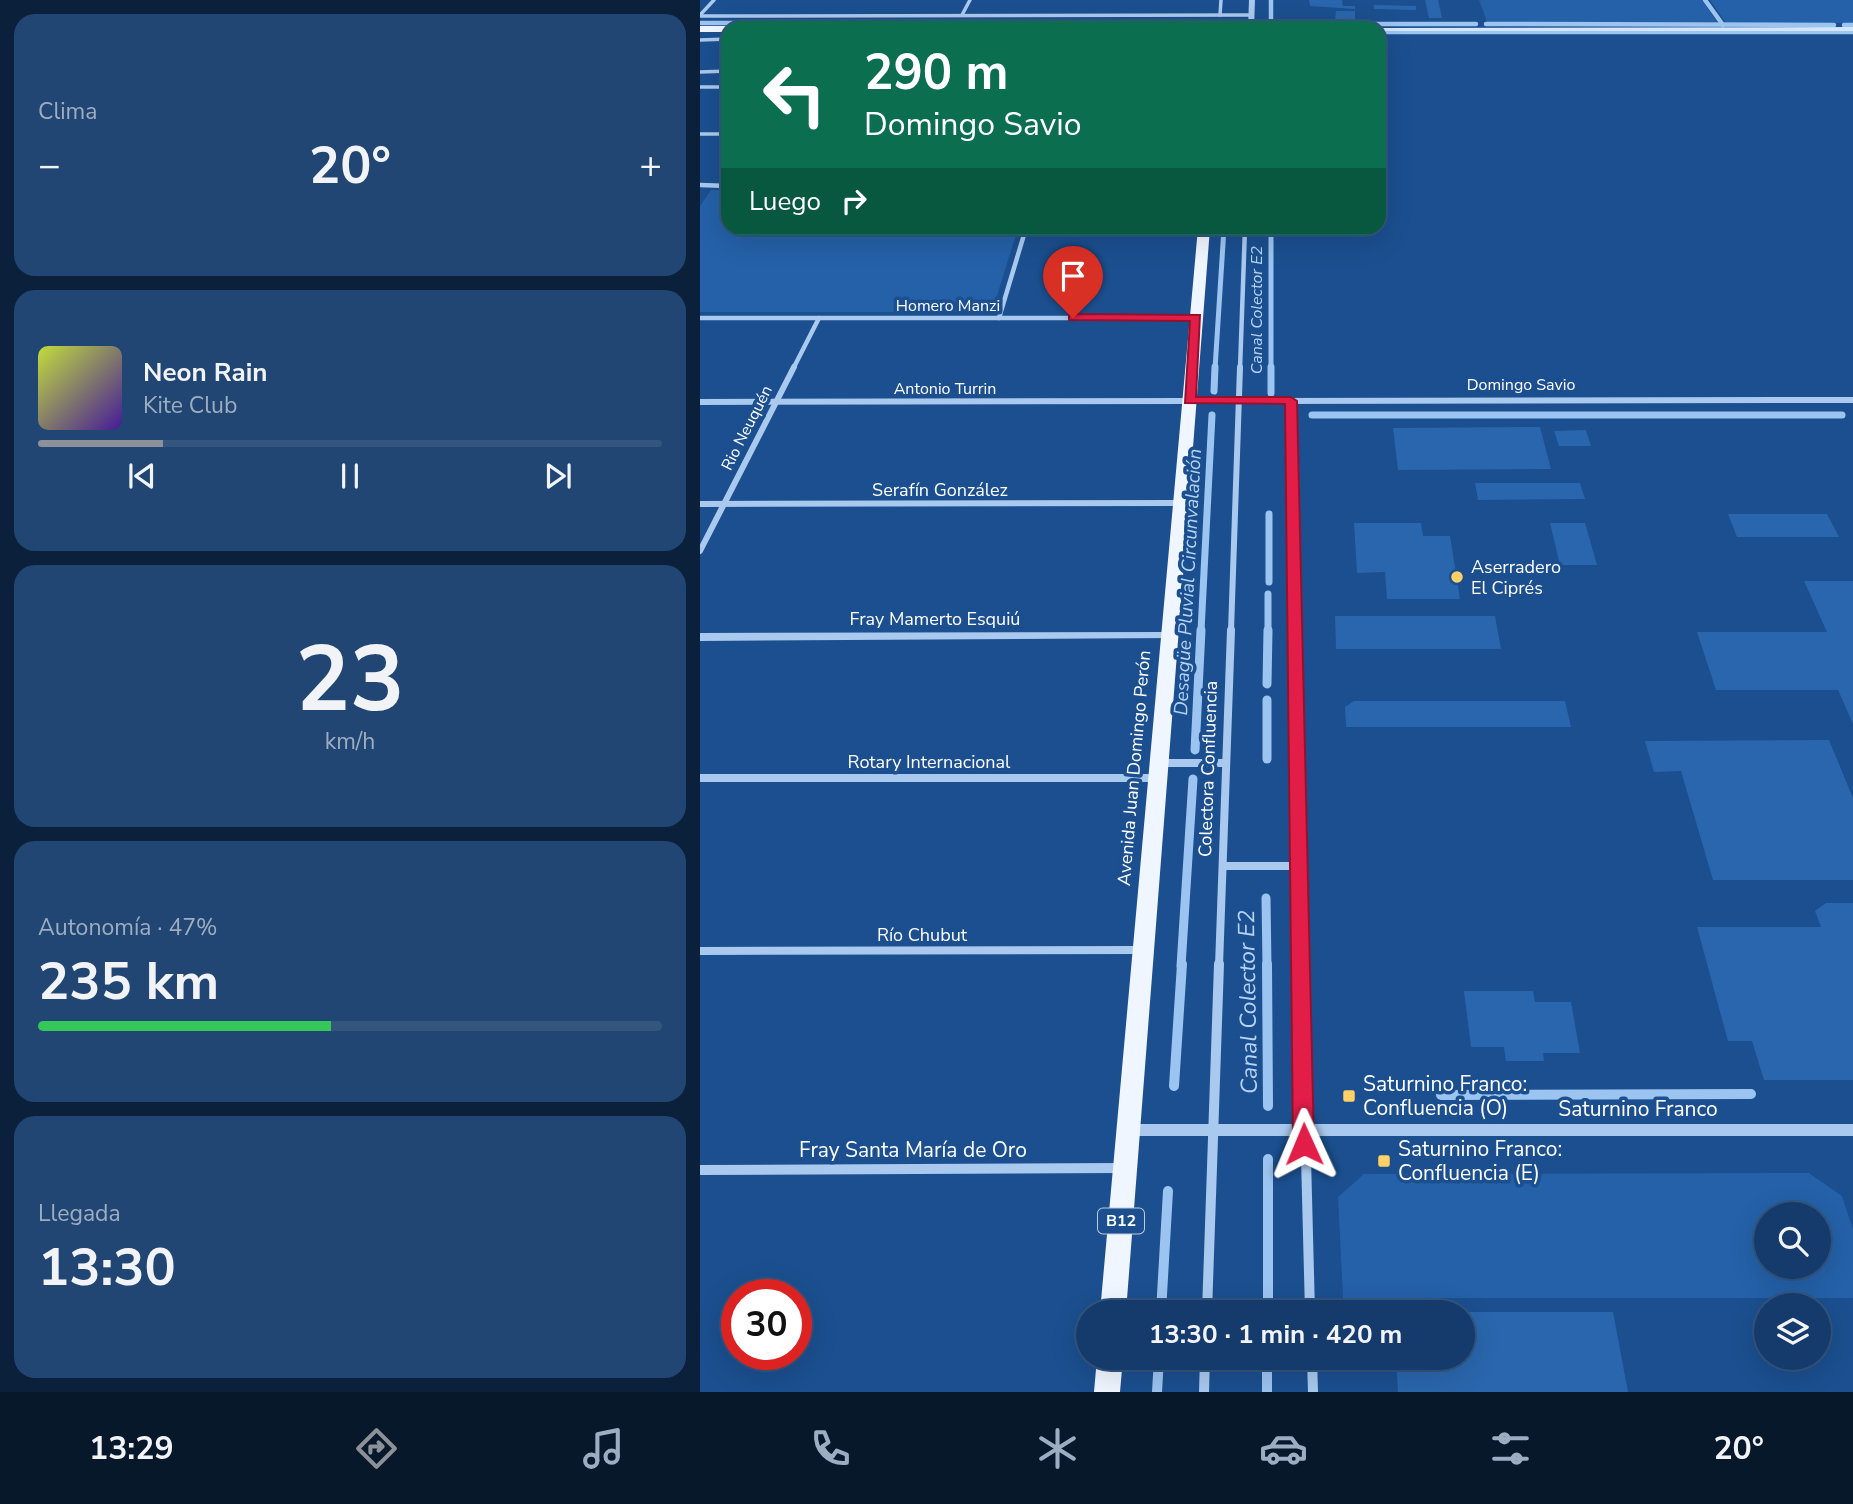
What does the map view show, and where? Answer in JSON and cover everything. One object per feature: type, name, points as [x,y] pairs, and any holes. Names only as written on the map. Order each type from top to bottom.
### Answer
[{"type":"main road","points":[[700,29],[721,29]]},
{"type":"main road","points":[[1386,29],[1853,29]]},
{"type":"main road","name":"Avenida Juan Domingo Perón","points":[[1114,1300],[1203,235]]},
{"type":"main road","points":[[1107,1392],[1109,1370]]},
{"type":"street","points":[[700,15],[714,0]]},
{"type":"street","points":[[962,15],[970,0]]},
{"type":"street","points":[[1220,15],[1222,0]]},
{"type":"street","points":[[1252,0],[1252,21]]},
{"type":"street","points":[[700,15],[1252,15]]},
{"type":"street","points":[[700,40],[721,40]]},
{"type":"street","points":[[700,72],[721,71]]},
{"type":"street","points":[[700,87],[721,87]]},
{"type":"street","points":[[700,134],[721,134]]},
{"type":"street","points":[[700,192],[702,186],[721,186]]},
{"type":"street","points":[[999,318],[1024,235]]},
{"type":"street","name":"Colectora Confluencia","points":[[1207,1300],[1245,235]]},
{"type":"street","name":"Homero Manzi","points":[[700,318],[1196,318]]},
{"type":"street","name":"Rio Neuquén","points":[[700,551],[819,318]]},
{"type":"street","name":"Domingo Savio","points":[[1190,401],[1853,400]]},
{"type":"street","name":"Antonio Turrin","points":[[700,402],[1190,401]]},
{"type":"street","points":[[1291,401],[1303,1130],[1310,1300]]},
{"type":"street","name":"Serafín González","points":[[700,504],[1181,503]]},
{"type":"street","name":"Fray Mamerto Esquiú","points":[[700,637],[1170,636]]},
{"type":"street","name":"Rotary Internacional","points":[[700,778],[1159,770],[1226,763]]},
{"type":"street","points":[[1223,866],[1299,866]]},
{"type":"street","name":"Río Chubut","points":[[700,951],[1143,950]]},
{"type":"street","name":"Saturnino Franco","points":[[1128,1130],[1853,1130]]},
{"type":"street","name":"Fray Santa María de Oro","points":[[700,1170],[1125,1168]]},
{"type":"street","points":[[1204,1392],[1205,1370]]},
{"type":"street","points":[[1312,1370],[1313,1392]]},
{"type":"shaded area","points":[[1479,0],[1702,0],[1717,22],[1487,22]]},
{"type":"shaded area","points":[[1710,0],[1853,0],[1853,23],[1726,23]]},
{"type":"shaded area","points":[[711,190],[721,190],[721,235],[1016,235],[992,312],[700,312],[700,206]]},
{"type":"shaded area","points":[[1809,1173],[1842,1196],[1853,1230],[1853,1298],[1831,1298],[1831,1293],[1754,1293],[1754,1298],[1343,1298],[1338,1197],[1364,1174]]},
{"type":"building","points":[[1309,0],[1342,0],[1343,6],[1355,6],[1355,9],[1310,6]]},
{"type":"building","points":[[1425,0],[1438,0],[1442,18],[1429,18]]},
{"type":"building","points":[[1374,5],[1416,6],[1416,10],[1374,9]]},
{"type":"building","points":[[1336,11],[1355,11],[1355,21],[1335,21]]},
{"type":"building","points":[[1540,427],[1551,469],[1398,470],[1393,428]]},
{"type":"building","points":[[1586,430],[1591,446],[1559,446],[1554,431]]},
{"type":"building","points":[[1475,483],[1580,483],[1585,499],[1478,500]]},
{"type":"building","points":[[1728,514],[1827,514],[1839,537],[1737,537]]},
{"type":"building","points":[[1354,523],[1421,523],[1423,536],[1450,536],[1460,599],[1387,599],[1385,572],[1357,573]]},
{"type":"building","points":[[1550,523],[1585,523],[1597,565],[1560,565]]},
{"type":"building","points":[[1804,581],[1853,581],[1853,724],[1838,690],[1716,690],[1697,632],[1827,632]]},
{"type":"building","points":[[1335,616],[1495,616],[1501,649],[1336,649]]},
{"type":"building","points":[[1354,701],[1565,701],[1571,727],[1346,727],[1345,707]]},
{"type":"building","points":[[1829,740],[1853,798],[1853,880],[1713,880],[1681,771],[1654,772],[1645,741]]},
{"type":"building","points":[[1826,903],[1853,903],[1853,1080],[1764,1080],[1752,1041],[1728,1041],[1697,927],[1821,927],[1815,911]]},
{"type":"building","points":[[1464,991],[1533,991],[1535,1002],[1571,1002],[1580,1053],[1543,1053],[1544,1061],[1506,1061],[1504,1047],[1471,1047]]},
{"type":"building","points":[[1475,1312],[1613,1312],[1628,1392],[1398,1392],[1397,1370],[1475,1370]]},
{"type":"waterway","name":"Canal Colector E2","points":[[1271,0],[1271,21]]},
{"type":"waterway","points":[[1705,0],[1723,25]]},
{"type":"waterway","points":[[701,23],[721,23]]},
{"type":"waterway","points":[[1386,24],[1476,24]]},
{"type":"waterway","points":[[1486,24],[1723,25]]},
{"type":"waterway","points":[[1723,25],[1834,25]]},
{"type":"waterway","points":[[1844,25],[1853,25]]},
{"type":"waterway","points":[[1386,32],[1853,32]]},
{"type":"waterway","name":"Desagüe Pluvial Circunvalación","points":[[1215,369],[1224,235]]},
{"type":"waterway","name":"Canal Colector E2","points":[[1271,235],[1271,393]]},
{"type":"waterway","name":"Desagüe Pluvial Circunvalación","points":[[1214,391],[1215,367]]},
{"type":"waterway","name":"Desagüe Pluvial Circunvalación","points":[[1201,631],[1212,415]]},
{"type":"waterway","points":[[1312,415],[1842,415]]},
{"type":"waterway","name":"Canal Colector E2","points":[[1269,514],[1269,582]]},
{"type":"waterway","name":"Canal Colector E2","points":[[1268,594],[1268,630]]},
{"type":"waterway","name":"Desagüe Pluvial Circunvalación","points":[[1195,750],[1201,630]]},
{"type":"waterway","name":"Canal Colector E2","points":[[1267,684],[1268,630]]},
{"type":"waterway","name":"Canal Colector E2","points":[[1267,700],[1267,759]]},
{"type":"waterway","name":"Desagüe Pluvial Circunvalación","points":[[1181,966],[1193,779]]},
{"type":"waterway","name":"Canal Colector E2","points":[[1266,898],[1267,966]]},
{"type":"waterway","name":"Desagüe Pluvial Circunvalación","points":[[1174,1086],[1182,964]]},
{"type":"waterway","name":"Canal Colector E2","points":[[1267,964],[1268,1106]]},
{"type":"waterway","points":[[1441,1095],[1751,1094]]},
{"type":"waterway","name":"Canal Colector E2","points":[[1268,1159],[1268,1300]]},
{"type":"waterway","name":"Desagüe Pluvial Circunvalación","points":[[1162,1300],[1168,1191]]},
{"type":"waterway","name":"Desagüe Pluvial Circunvalación","points":[[1157,1392],[1158,1370]]},
{"type":"waterway","name":"Canal Colector E2","points":[[1267,1370],[1267,1392]]},
{"type":"place","name":"Aserradero El Ciprés","points":[[1457,577]]},
{"type":"place","name":"Saturnino Franco: Confluencia (O)","points":[[1349,1096]]},
{"type":"place","name":"Saturnino Franco: Confluencia (E)","points":[[1384,1161]]},
{"type":"route","points":[[1073,318],[1196,318],[1190,401],[1291,401],[1304,1144]]}]
